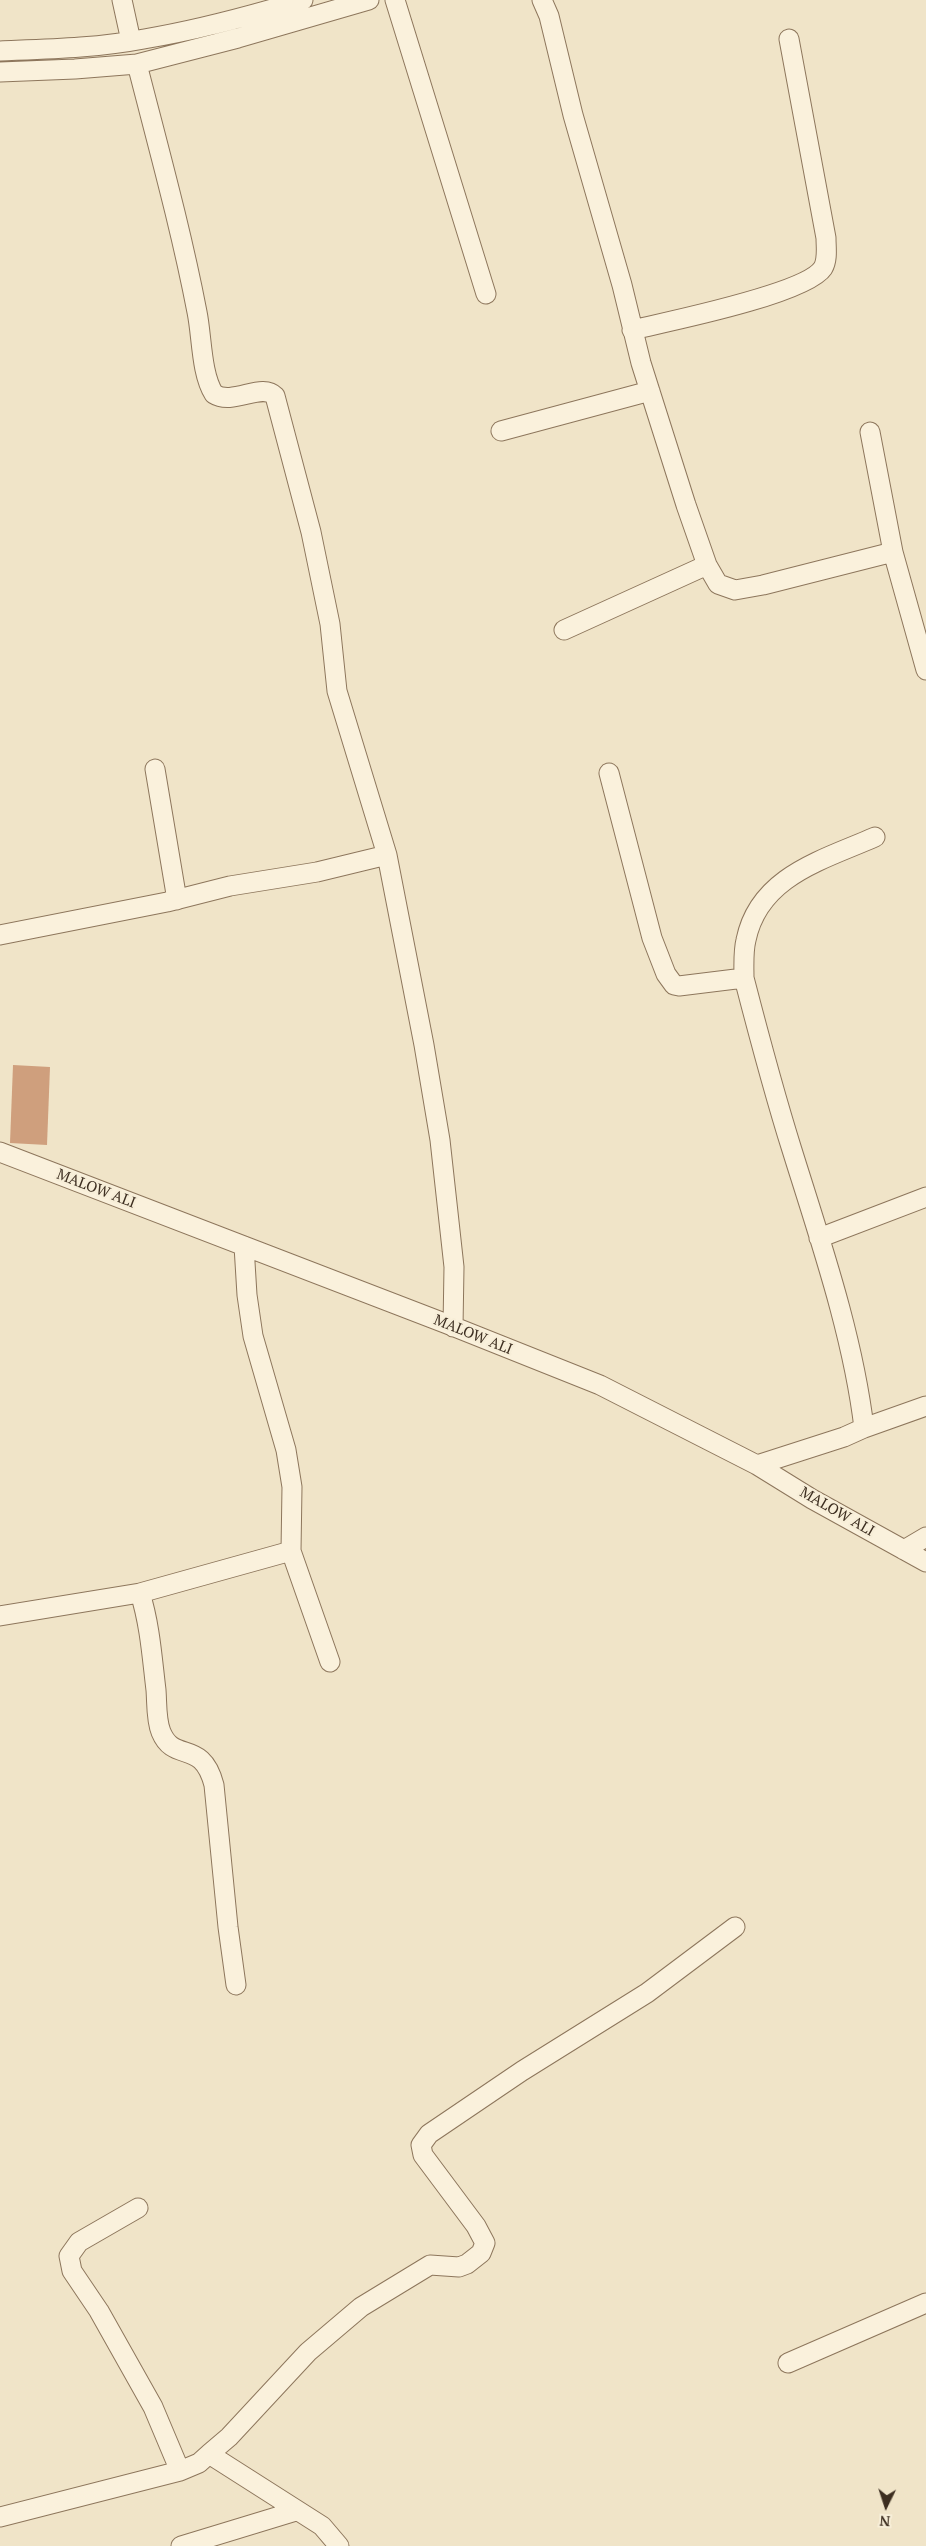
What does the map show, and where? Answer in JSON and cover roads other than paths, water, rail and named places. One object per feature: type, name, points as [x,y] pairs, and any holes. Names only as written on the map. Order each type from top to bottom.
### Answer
[{"type":"street","points":[[122,0],[131,41]]},
{"type":"street","points":[[0,51],[72,48],[131,41],[238,20],[303,0]]},
{"type":"street","points":[[0,72],[137,64],[238,38],[369,0]]},
{"type":"street","points":[[395,0],[486,294]]},
{"type":"street","points":[[542,0],[549,16],[573,115],[622,285],[632,330],[650,391],[707,565],[718,584],[735,590],[763,585],[893,552]]},
{"type":"street","points":[[632,330],[744,304],[806,281],[823,268],[826,258],[826,238],[789,39]]},
{"type":"street","points":[[137,64],[161,156],[197,313],[208,383],[218,397],[235,398],[268,391],[274,393],[279,403],[315,550],[330,624],[337,691],[387,855],[440,1140],[454,1267],[454,1326]]},
{"type":"street","points":[[501,431],[650,391]]},
{"type":"street","points":[[870,432],[893,552],[926,670]]},
{"type":"street","points":[[564,630],[707,565]]},
{"type":"street","points":[[155,769],[177,900]]},
{"type":"street","points":[[609,773],[652,938],[666,974],[674,984],[679,986],[744,978]]},
{"type":"street","points":[[864,1428],[857,1376],[819,1238],[770,1080],[744,978],[746,940],[752,918],[762,900],[792,874],[876,838]]},
{"type":"street","points":[[0,935],[177,900],[230,886],[317,872],[387,855]]},
{"type":"street","name":"MALOW ALI","points":[[0,1152],[454,1326],[600,1385],[758,1465],[926,1562]]},
{"type":"street","points":[[819,1238],[926,1197]]},
{"type":"street","points":[[244,1246],[246,1295],[253,1336],[286,1450],[292,1487],[291,1551],[330,1662]]},
{"type":"street","points":[[758,1465],[844,1437],[926,1406]]},
{"type":"street","points":[[904,1550],[926,1536]]},
{"type":"street","points":[[0,1616],[140,1593],[291,1551]]},
{"type":"street","points":[[140,1593],[149,1619],[159,1729],[171,1746],[199,1757],[210,1771],[214,1785],[226,1917],[236,1985]]},
{"type":"street","points":[[0,2517],[180,2471],[199,2463],[229,2437],[308,2352],[362,2307],[430,2265],[459,2267],[481,2253],[485,2244],[476,2226],[423,2155],[421,2145],[429,2134],[522,2071],[647,1994],[735,1926]]},
{"type":"street","points":[[138,2208],[96,2230],[79,2242],[69,2256],[70,2263],[72,2271],[99,2311],[153,2407],[180,2471]]},
{"type":"street","points":[[788,2363],[926,2303]]},
{"type":"street","points":[[209,2454],[322,2526],[339,2546]]},
{"type":"street","points":[[181,2546],[296,2511]]}]
